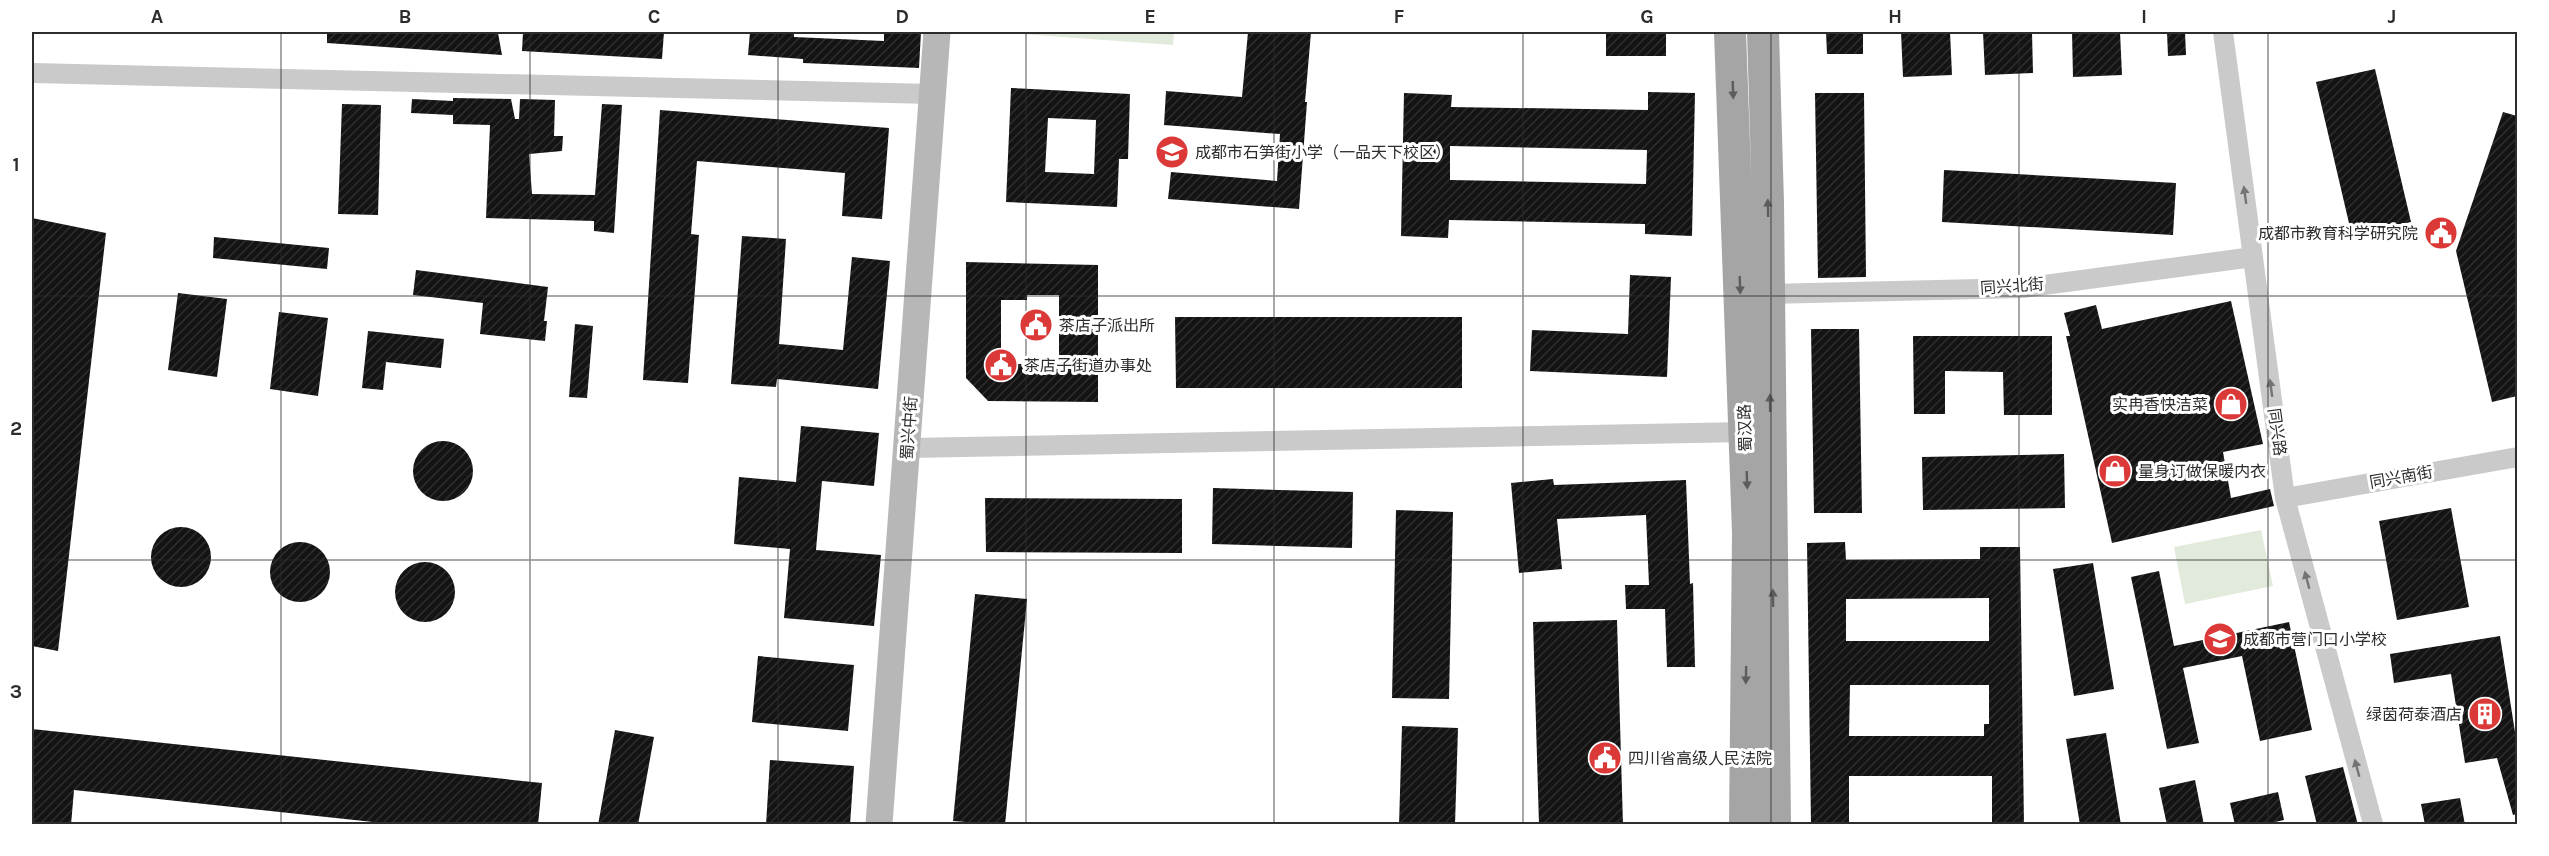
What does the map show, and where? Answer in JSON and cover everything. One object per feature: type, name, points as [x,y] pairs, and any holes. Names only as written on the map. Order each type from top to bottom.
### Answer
[{"type":"main road","name":"蜀汉路","points":[[1730,32],[1748,534],[1745,825]]},
{"type":"main road","name":"蜀汉路","points":[[1763,32],[1769,294],[1775,825]]},
{"type":"street","name":"蜀兴中街","points":[[879,825],[937,32]]},
{"type":"street","name":"同兴路","points":[[2223,32],[2285,498],[2373,825]]},
{"type":"street","points":[[32,73],[932,94]]},
{"type":"street","name":"同兴北街","points":[[1769,294],[2022,288],[2253,257]]},
{"type":"street","points":[[908,448],[1745,432]]},
{"type":"street","name":"同兴南街","points":[[2285,498],[2517,457]]},
{"type":"green space","points":[[1022,32],[1174,32],[1173,45],[1022,34]]},
{"type":"green space","points":[[2261,530],[2273,586],[2185,604],[2174,547]]},
{"type":"building","points":[[327,32],[498,33],[502,55],[327,43]]},
{"type":"building","points":[[523,32],[664,32],[662,59],[522,51]]},
{"type":"building","points":[[750,32],[794,32],[794,37],[884,41],[884,32],[921,32],[919,68],[803,63],[803,59],[748,55]]},
{"type":"building","points":[[1248,32],[1311,32],[1299,209],[1168,199],[1171,172],[1277,181],[1280,134],[1164,125],[1166,91],[1242,97]]},
{"type":"building","points":[[1606,32],[1666,32],[1666,56],[1606,56]]},
{"type":"building","points":[[1826,32],[1863,32],[1863,54],[1827,54]]},
{"type":"building","points":[[1901,32],[1950,32],[1952,75],[1903,77]]},
{"type":"building","points":[[1983,32],[2032,32],[2033,73],[1985,75]]},
{"type":"building","points":[[2072,32],[2120,32],[2122,75],[2073,77]]},
{"type":"building","points":[[2167,32],[2185,32],[2186,55],[2168,56]]},
{"type":"building","points":[[2375,69],[2411,222],[2352,236],[2316,82]]},
{"type":"building","points":[[1011,88],[1130,94],[1128,159],[1119,159],[1117,207],[1006,202]],"holes":[[[1048,118],[1096,120],[1094,174],[1045,172]]]},
{"type":"building","points":[[1648,92],[1695,93],[1692,236],[1645,234],[1645,224],[1449,220],[1448,238],[1401,236],[1404,93],[1452,95],[1451,107],[1648,110]],"holes":[[[1450,146],[1647,150],[1646,184],[1450,180]]]},
{"type":"building","points":[[1815,93],[1864,93],[1866,277],[1818,278]]},
{"type":"building","points":[[453,98],[511,99],[515,119],[519,119],[520,99],[555,100],[554,136],[563,136],[562,151],[529,154],[532,194],[595,195],[602,104],[622,105],[614,233],[594,231],[594,221],[486,218],[490,125],[453,124],[453,115],[411,113],[412,99],[453,101]]},
{"type":"building","points":[[342,104],[381,105],[378,215],[338,214]]},
{"type":"building","points":[[660,110],[889,128],[882,219],[842,216],[845,173],[697,161],[691,234],[699,235],[688,383],[643,380]]},
{"type":"building","points":[[2503,112],[2517,116],[2517,396],[2492,402],[2456,251]]},
{"type":"building","points":[[1944,170],[2176,183],[2173,235],[1942,222]]},
{"type":"building","points":[[32,218],[106,233],[58,651],[32,646]]},
{"type":"building","points":[[742,236],[786,239],[779,344],[843,350],[852,257],[890,261],[878,389],[777,379],[776,387],[731,384]]},
{"type":"building","points":[[214,237],[329,248],[327,269],[213,258]]},
{"type":"building","points":[[966,262],[1098,265],[1098,402],[988,401],[966,378]],"holes":[[[1027,295],[1059,295],[1059,364],[1001,364],[1001,300],[1027,300]]]},
{"type":"building","points":[[416,270],[548,287],[544,321],[547,321],[545,341],[480,334],[483,303],[413,295]]},
{"type":"building","points":[[1630,275],[1671,277],[1667,377],[1530,371],[1532,330],[1628,334]]},
{"type":"building","points":[[178,293],[227,299],[217,377],[168,370]]},
{"type":"building","points":[[2231,301],[2263,444],[2223,452],[2231,498],[2270,489],[2274,506],[2112,543],[2066,336],[2070,336],[2064,313],[2096,305],[2102,329]]},
{"type":"building","points":[[279,312],[328,318],[318,396],[270,389]]},
{"type":"building","points":[[1175,317],[1462,317],[1462,388],[1176,388]]},
{"type":"building","points":[[575,324],[593,326],[587,398],[569,397]]},
{"type":"building","points":[[1811,329],[1859,329],[1862,513],[1814,513]]},
{"type":"building","points":[[368,331],[444,339],[441,368],[386,362],[383,390],[362,388]]},
{"type":"building","points":[[1913,336],[2052,336],[2052,415],[2004,415],[2003,372],[1945,371],[1945,414],[1914,414]]},
{"type":"building","points":[[801,426],[879,433],[874,486],[822,481],[816,550],[881,555],[874,626],[784,618],[790,549],[734,544],[739,477],[796,482]]},
{"type":"building","points":[[437,441],[449,441],[460,446],[468,454],[473,471],[471,483],[460,496],[449,501],[437,501],[426,496],[418,488],[413,477],[413,465],[418,454],[426,446]]},
{"type":"building","points":[[2064,454],[2065,508],[1923,510],[1922,457]]},
{"type":"building","points":[[1553,479],[1554,485],[1686,480],[1690,584],[1693,583],[1695,667],[1667,667],[1665,609],[1626,609],[1625,585],[1649,585],[1646,515],[1557,519],[1562,569],[1519,573],[1511,483]]},
{"type":"building","points":[[1213,488],[1353,492],[1352,548],[1212,544]]},
{"type":"building","points":[[985,498],[1182,499],[1182,553],[986,552]]},
{"type":"building","points":[[2451,508],[2469,607],[2397,620],[2379,521]]},
{"type":"building","points":[[1396,510],[1453,512],[1449,699],[1392,698]]},
{"type":"building","points":[[175,527],[187,527],[198,532],[206,540],[211,557],[209,569],[198,582],[187,587],[175,587],[164,582],[156,574],[151,563],[151,551],[156,540],[164,532]]},
{"type":"building","points":[[294,542],[306,542],[317,547],[325,555],[330,572],[328,584],[317,597],[306,602],[294,602],[283,597],[275,589],[270,578],[270,566],[275,555],[283,547]]},
{"type":"building","points":[[1845,542],[1846,560],[1980,559],[1980,547],[2020,547],[2024,825],[1992,825],[1992,776],[1849,776],[1849,825],[1811,825],[1807,543]],"holes":[[[1989,598],[1989,641],[1846,641],[1846,599]],[[1850,685],[1989,685],[1989,724],[1984,724],[1984,736],[1849,736]]]},
{"type":"building","points":[[419,562],[431,562],[442,567],[450,575],[455,592],[453,604],[442,617],[431,622],[419,622],[408,617],[400,609],[395,598],[395,586],[400,575],[408,567]]},
{"type":"building","points":[[2093,563],[2114,689],[2074,696],[2053,569]]},
{"type":"building","points":[[2159,571],[2174,646],[2289,622],[2312,730],[2260,741],[2242,656],[2183,668],[2199,743],[2167,749],[2131,577]]},
{"type":"building","points":[[975,594],[1027,599],[1005,825],[953,821]]},
{"type":"building","points":[[1617,620],[1623,825],[1539,825],[1533,622]]},
{"type":"building","name":"绿茵荷泰酒店","points":[[2500,636],[2517,745],[2517,814],[2513,815],[2497,758],[2465,763],[2451,674],[2394,683],[2390,654]]},
{"type":"building","points":[[758,656],[854,665],[848,731],[752,722]]},
{"type":"building","points":[[1402,726],[1458,728],[1455,825],[1399,825]]},
{"type":"building","points":[[32,729],[542,783],[538,825],[401,825],[74,790],[71,825],[32,825]]},
{"type":"building","points":[[615,730],[654,737],[638,825],[598,825]]},
{"type":"building","points":[[2106,733],[2121,825],[2080,825],[2066,739]]},
{"type":"building","points":[[770,760],[854,766],[850,825],[766,825]]},
{"type":"building","points":[[2343,767],[2358,825],[2317,825],[2305,776]]},
{"type":"building","points":[[2195,780],[2204,825],[2167,825],[2159,788]]},
{"type":"building","points":[[2278,792],[2284,820],[2262,825],[2235,825],[2230,803]]},
{"type":"building","points":[[2460,798],[2465,825],[2425,825],[2421,804]]},
{"type":"place","name":"成都市石笋街小学（一品天下校区）","points":[[1172,152]]},
{"type":"place","name":"成都市教育科学研究院","points":[[2441,233]]},
{"type":"place","name":"茶店子派出所","points":[[1036,325]]},
{"type":"place","name":"茶店子街道办事处","points":[[1001,365]]},
{"type":"place","name":"实冉香快洁菜","points":[[2231,404]]},
{"type":"place","name":"量身订做保暖内衣","points":[[2115,471]]},
{"type":"place","name":"成都市营门口小学校","points":[[2220,639]]},
{"type":"place","name":"绿茵荷泰酒店","points":[[2485,714]]},
{"type":"place","name":"四川省高级人民法院","points":[[1605,758]]}]
